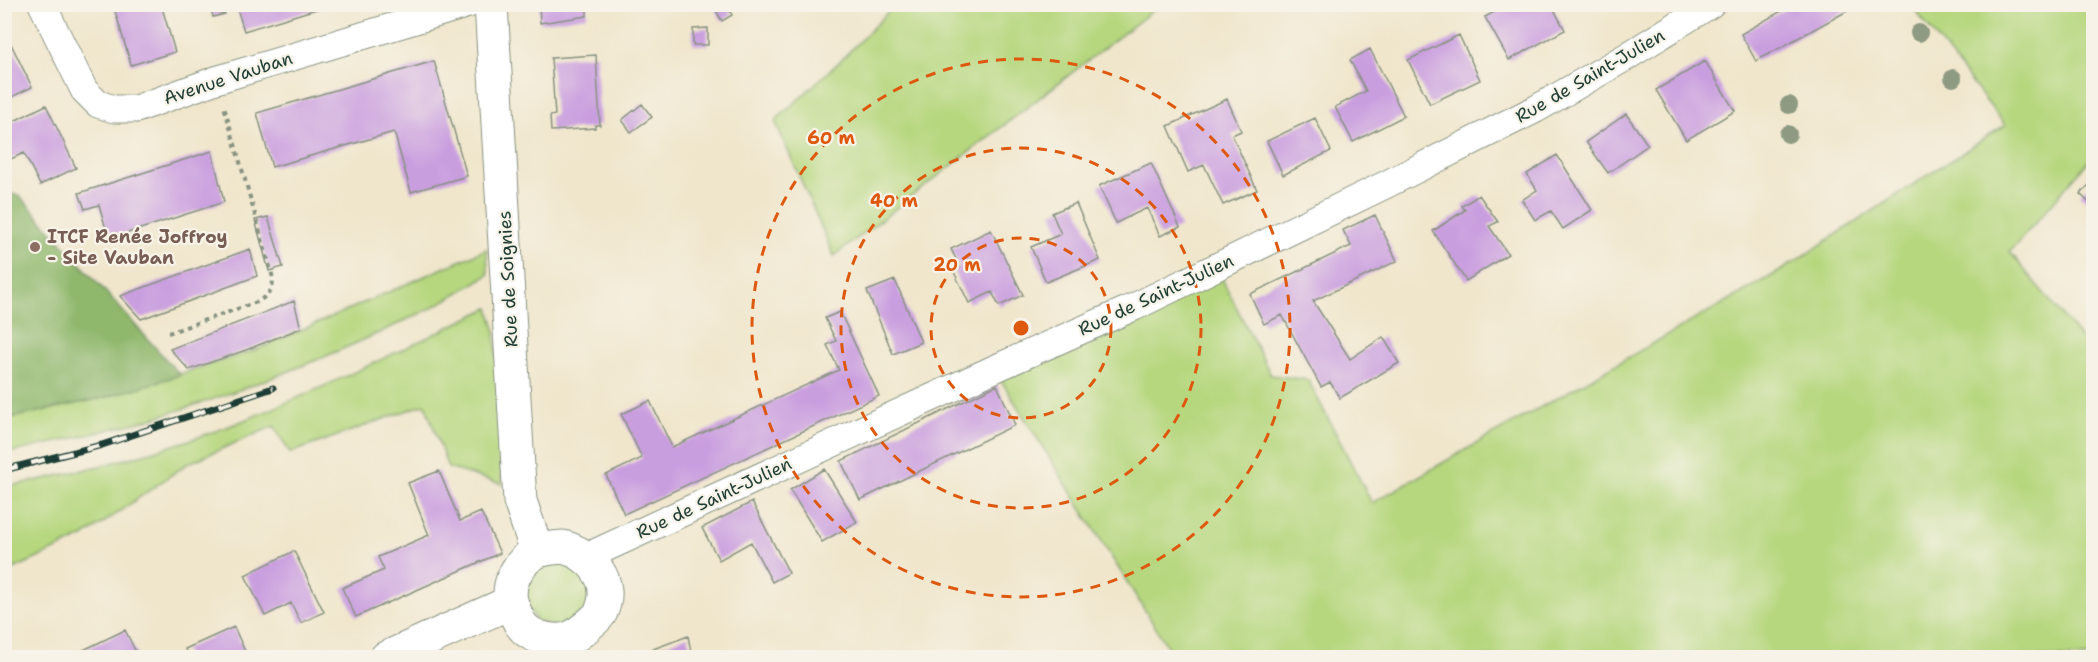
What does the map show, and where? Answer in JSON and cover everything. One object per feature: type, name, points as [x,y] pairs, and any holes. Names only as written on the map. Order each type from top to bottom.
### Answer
[{"type":"street","name":"Avenue Vauban","points":[[42,4],[84,90],[98,104],[114,109],[136,109],[216,80],[468,4]]},
{"type":"street","name":"Rue de Soignies","points":[[491,4],[520,501],[537,552]]},
{"type":"street","name":"Rue de Saint-Julien","points":[[586,557],[1134,307],[1377,189],[1536,108],[1626,57],[1711,4]]},
{"type":"street","points":[[516,614],[536,636],[575,647],[601,614],[605,599],[604,583],[597,568],[575,550],[563,547],[537,552],[524,560],[515,572],[510,587],[516,614],[548,657]]},
{"type":"street","points":[[386,657],[516,614]]},
{"type":"path","points":[[168,333],[257,302],[269,295],[273,287],[273,278],[216,80]]},
{"type":"green space","points":[[896,4],[1160,5],[834,256],[775,121],[838,63]]},
{"type":"green space","points":[[1911,5],[2093,5],[2093,156],[2010,252],[2093,353],[2093,657],[1174,657],[994,369],[1216,267],[1271,375],[1308,380],[1372,503],[1782,270],[2005,125]]},
{"type":"green space","name":"ITCF Renée Joffroy - Site Vauban","points":[[5,194],[19,195],[180,375],[107,397],[5,419]]},
{"type":"green space","points":[[487,249],[488,275],[430,309],[320,359],[251,386],[146,420],[5,454],[5,419],[107,397],[256,350]]},
{"type":"green space","points":[[489,308],[495,329],[502,484],[448,468],[425,404],[290,453],[274,426],[187,464],[83,537],[5,573],[5,487],[120,461],[232,425],[330,384]]},
{"type":"green space","points":[[559,560],[586,576],[589,596],[586,608],[559,627],[537,621],[524,601],[531,572]]},
{"type":"building","points":[[113,4],[161,4],[175,52],[131,65]]},
{"type":"building","points":[[222,4],[225,14],[213,17],[210,6]]},
{"type":"building","points":[[539,4],[587,4],[587,16],[540,23]]},
{"type":"building","points":[[726,4],[732,15],[722,21],[715,9]]},
{"type":"building","points":[[1509,4],[1551,4],[1565,30],[1509,60],[1485,17]]},
{"type":"building","points":[[1794,4],[1860,4],[1756,61],[1741,34]]},
{"type":"building","points":[[236,5],[322,5],[323,7],[244,31]]},
{"type":"building","points":[[708,28],[708,45],[693,45],[693,29]]},
{"type":"building","points":[[1459,35],[1480,80],[1430,104],[1408,60]]},
{"type":"building","points":[[11,44],[32,87],[4,101],[4,47]]},
{"type":"building","points":[[1370,49],[1404,116],[1353,142],[1335,107],[1366,91],[1350,60]]},
{"type":"building","points":[[596,55],[600,125],[595,125],[595,128],[551,131],[550,116],[555,115],[551,58]]},
{"type":"building","points":[[434,61],[467,176],[411,192],[394,132],[272,167],[257,113]]},
{"type":"building","points":[[1705,61],[1735,111],[1686,140],[1656,90]]},
{"type":"building","points":[[1227,99],[1241,131],[1232,135],[1257,190],[1223,205],[1204,165],[1188,172],[1168,126]]},
{"type":"building","points":[[642,104],[652,117],[631,132],[622,120]]},
{"type":"building","points":[[46,105],[76,168],[40,185],[24,153],[4,162],[4,126]]},
{"type":"building","points":[[1626,114],[1648,145],[1608,173],[1586,142]]},
{"type":"building","points":[[1315,118],[1331,151],[1283,175],[1267,141]]},
{"type":"building","points":[[212,151],[224,202],[109,239],[99,205],[85,209],[79,193]]},
{"type":"building","points":[[1557,155],[1592,210],[1563,229],[1551,211],[1535,220],[1522,200],[1537,190],[1527,174]]},
{"type":"building","points":[[1151,163],[1180,227],[1160,236],[1147,208],[1116,223],[1099,186]]},
{"type":"building","points":[[2094,180],[2094,207],[2080,194]]},
{"type":"building","points":[[1479,195],[1498,222],[1489,226],[1508,254],[1466,281],[1433,231],[1465,210],[1462,206]]},
{"type":"building","points":[[1076,203],[1100,260],[1046,282],[1031,247],[1061,234],[1052,213]]},
{"type":"building","points":[[1375,215],[1397,261],[1313,301],[1350,359],[1383,337],[1399,363],[1340,398],[1330,382],[1321,387],[1282,315],[1264,324],[1250,294],[1351,246],[1343,230]]},
{"type":"building","points":[[268,217],[283,267],[269,271],[255,220]]},
{"type":"building","points":[[991,230],[1023,295],[999,306],[992,292],[969,303],[953,270],[960,267],[951,249]]},
{"type":"building","points":[[250,249],[257,276],[141,319],[120,296]]},
{"type":"building","points":[[895,280],[921,342],[893,354],[867,291]]},
{"type":"building","points":[[294,301],[301,328],[246,350],[189,370],[170,349]]},
{"type":"building","points":[[840,312],[879,396],[624,514],[606,475],[642,458],[621,414],[650,401],[672,447],[839,370],[827,345],[836,341],[825,318]]},
{"type":"building","points":[[997,385],[1015,425],[860,500],[841,461]]},
{"type":"building","points":[[824,469],[857,522],[822,542],[790,490]]},
{"type":"building","points":[[439,471],[460,521],[481,512],[500,553],[356,617],[342,588],[384,570],[378,557],[429,535],[408,483]]},
{"type":"building","points":[[752,502],[789,573],[772,582],[751,542],[719,560],[702,528]]},
{"type":"building","points":[[294,551],[324,612],[301,623],[291,603],[265,616],[245,575]]},
{"type":"building","points":[[234,627],[248,658],[189,658],[185,649]]},
{"type":"building","points":[[125,630],[139,658],[76,658],[75,654]]},
{"type":"building","points":[[688,636],[692,657],[690,658],[629,658]]},
{"type":"railway","points":[[4,470],[102,445],[273,388]]},
{"type":"place","name":"ITCF Renée Joffroy - Site Vauban","points":[[35,247]]}]
